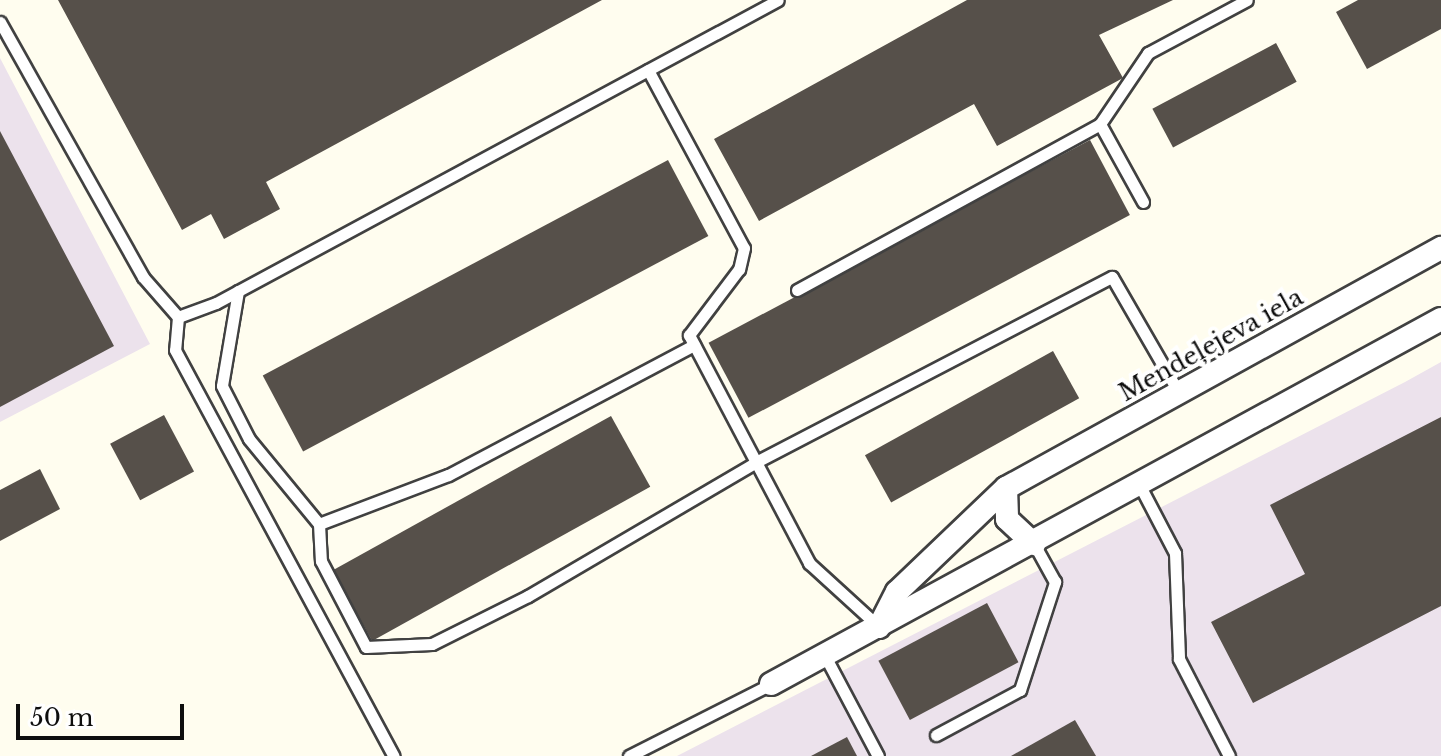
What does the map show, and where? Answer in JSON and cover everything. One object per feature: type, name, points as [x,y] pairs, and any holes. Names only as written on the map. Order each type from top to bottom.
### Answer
[{"type":"street","name":"Mendeļejeva iela","points":[[879,627],[897,592],[1006,488],[1441,248]]},
{"type":"street","points":[[771,684],[1034,544],[1441,319]]},
{"type":"street","points":[[1006,488],[1007,519],[1034,544]]},
{"type":"lane","points":[[178,317],[238,291],[778,0]]},
{"type":"lane","points":[[797,290],[1100,124],[1148,53],[1247,0]]},
{"type":"lane","points":[[0,22],[143,277],[178,317],[175,350],[394,756]]},
{"type":"lane","points":[[648,70],[744,248],[739,269],[689,335],[809,563],[879,627]]},
{"type":"lane","points":[[1100,124],[1143,202]]},
{"type":"lane","points":[[238,291],[222,386],[249,439],[319,524],[321,561],[340,605],[366,647],[393,650],[432,644],[528,596],[756,462],[1112,277],[1179,393]]},
{"type":"lane","points":[[319,524],[448,475],[694,345]]},
{"type":"lane","points":[[1140,486],[1175,553],[1179,659],[1229,756]]},
{"type":"lane","points":[[936,735],[1020,690],[1055,582],[1034,544]]},
{"type":"lane","points":[[825,656],[878,756]]},
{"type":"lane","points":[[629,756],[771,684]]},
{"type":"shaded area","points":[[0,58],[150,344],[0,422]]},
{"type":"shaded area","points":[[1441,362],[1441,756],[677,756],[1405,382]]},
{"type":"building","points":[[58,0],[602,0],[266,182],[280,209],[224,239],[211,214],[182,230]]},
{"type":"building","points":[[967,0],[1173,0],[1099,35],[1123,78],[997,146],[974,104],[759,221],[714,139]]},
{"type":"building","points":[[1358,0],[1441,0],[1441,29],[1367,69],[1336,12]]},
{"type":"building","points":[[1276,43],[1297,82],[1173,148],[1152,109]]},
{"type":"building","points":[[0,131],[114,346],[0,407]]},
{"type":"building","points":[[1090,140],[1130,215],[748,418],[709,343]]},
{"type":"building","points":[[668,160],[708,236],[303,451],[263,375]]},
{"type":"building","points":[[1053,351],[1079,398],[891,502],[865,455]]},
{"type":"building","points":[[164,415],[194,472],[140,500],[110,444]]},
{"type":"building","points":[[611,416],[650,487],[372,641],[333,570]]},
{"type":"building","points":[[1441,417],[1441,606],[1253,703],[1211,622],[1305,574],[1270,505]]},
{"type":"building","points":[[40,469],[60,509],[0,541],[0,490]]},
{"type":"building","points":[[987,603],[1018,662],[910,720],[878,661]]},
{"type":"building","points":[[1075,720],[1096,756],[1011,756]]},
{"type":"building","points":[[847,737],[857,756],[811,756]]}]
